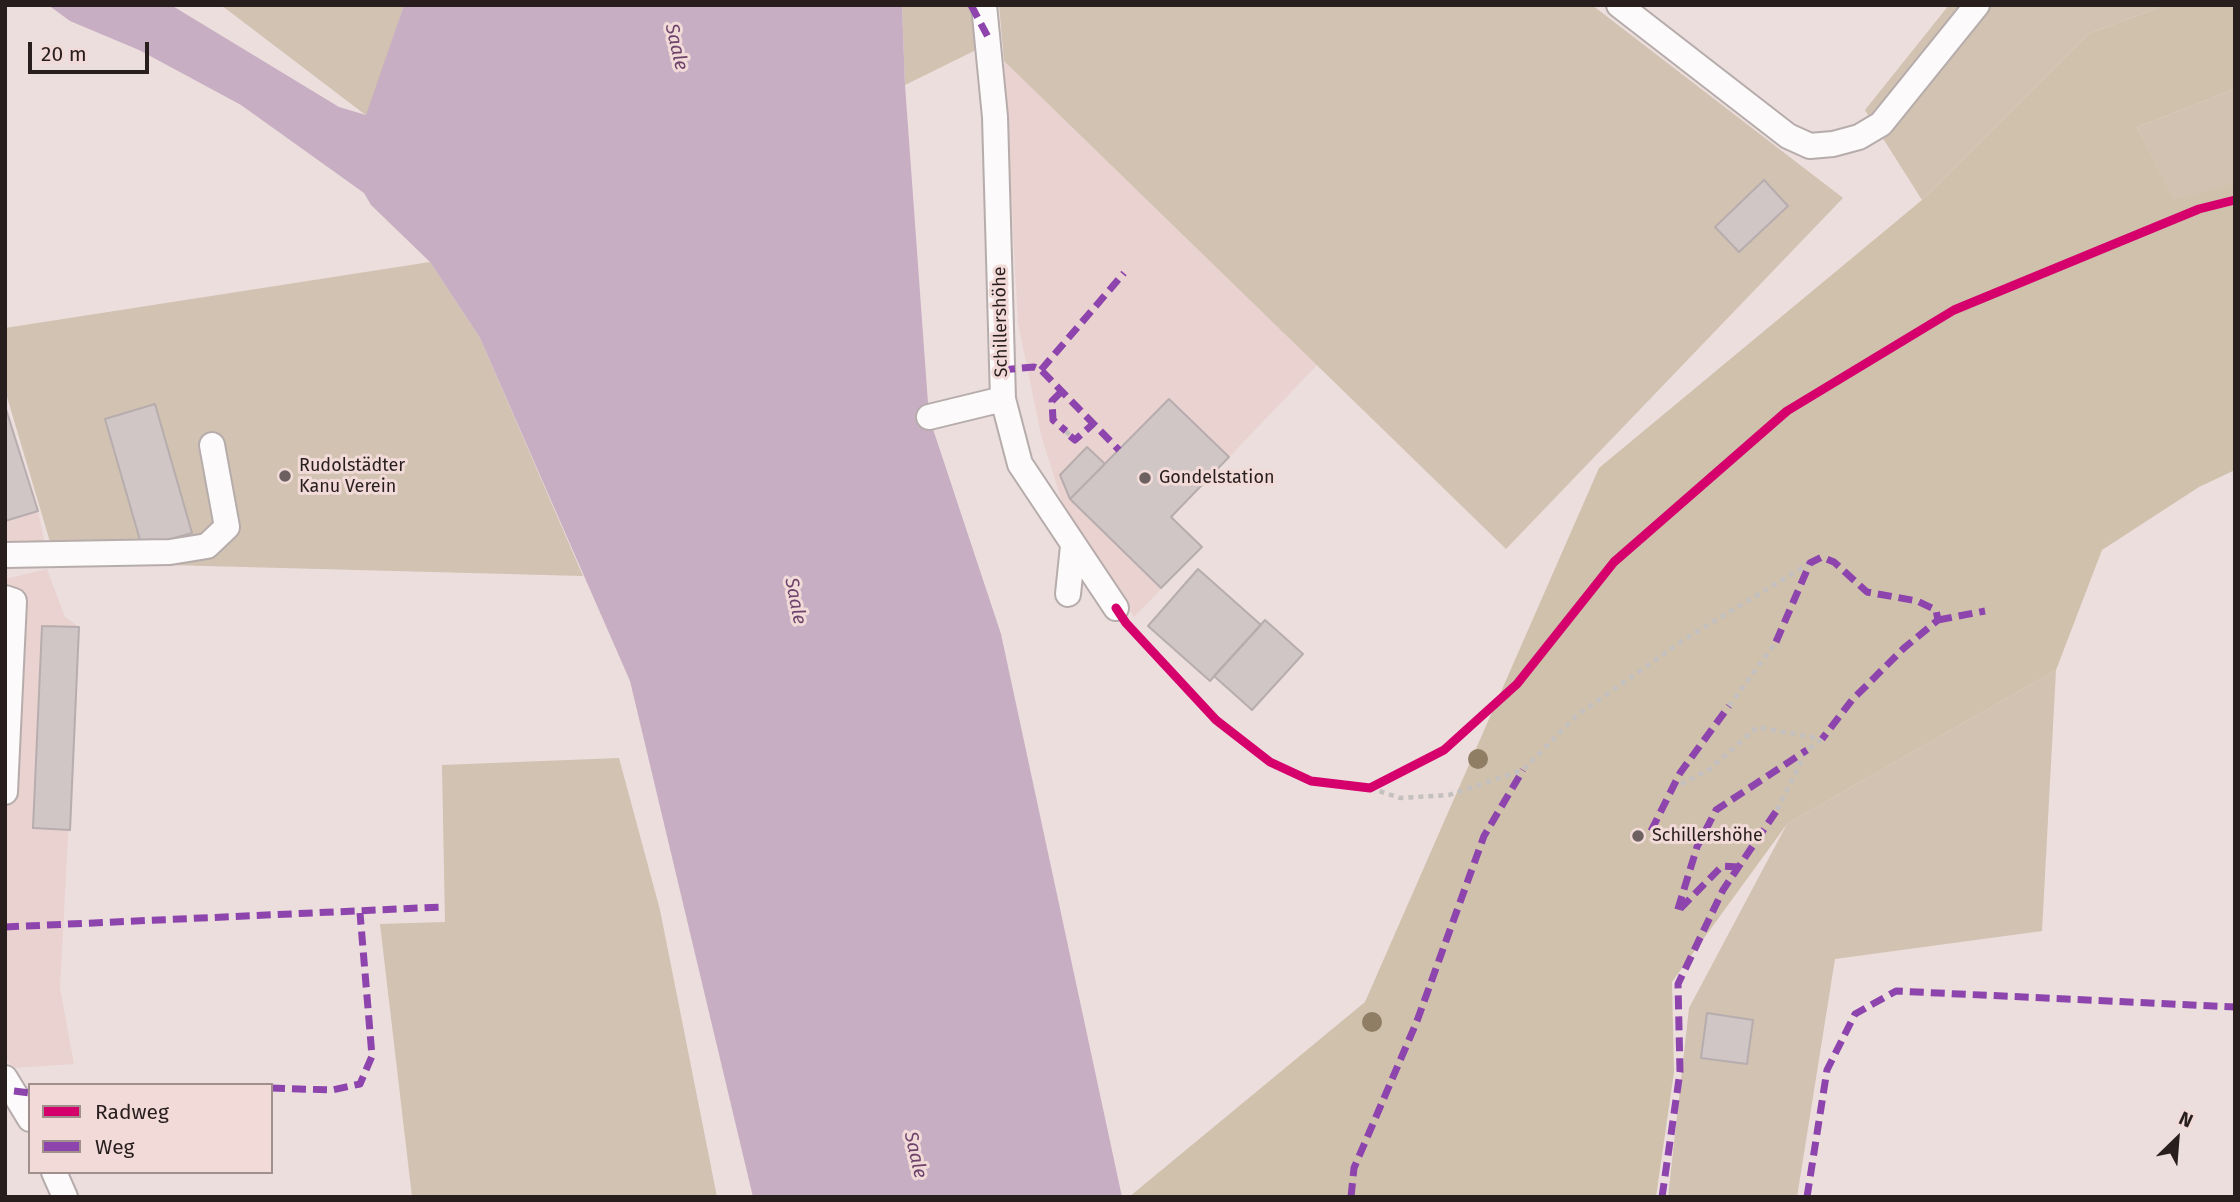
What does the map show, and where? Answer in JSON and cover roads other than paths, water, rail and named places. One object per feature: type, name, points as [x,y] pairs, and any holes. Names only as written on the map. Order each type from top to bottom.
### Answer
[{"type":"lane","name":"Schillershöhe","points":[[984,5],[995,117],[1003,399],[1020,464],[1116,608]]},
{"type":"lane","points":[[1619,5],[1788,136],[1810,146],[1833,144],[1859,137],[1881,124],[1977,5]]},
{"type":"lane","points":[[929,418],[1003,399]]},
{"type":"lane","points":[[5,555],[170,552],[207,546],[227,527],[212,446]]},
{"type":"lane","points":[[1069,594],[1073,546]]},
{"type":"lane","points":[[5,598],[14,601],[5,792]]},
{"type":"lane","points":[[5,1078],[28,1116]]},
{"type":"lane","points":[[55,1174],[65,1197]]},
{"type":"water","name":"Saale","points":[[48,5],[171,5],[339,107],[366,115],[404,5],[902,5],[905,85],[929,417],[1001,634],[1122,1197],[753,1197],[630,681],[480,338],[430,262],[371,205],[364,193],[241,105],[139,50],[70,21]]},
{"type":"place","name":"Rudolstädter Kanu Verein","points":[[285,476]]},
{"type":"place","name":"Gondelstation","points":[[1145,478]]},
{"type":"place","name":"Schillershöhe","points":[[1638,836]]}]
